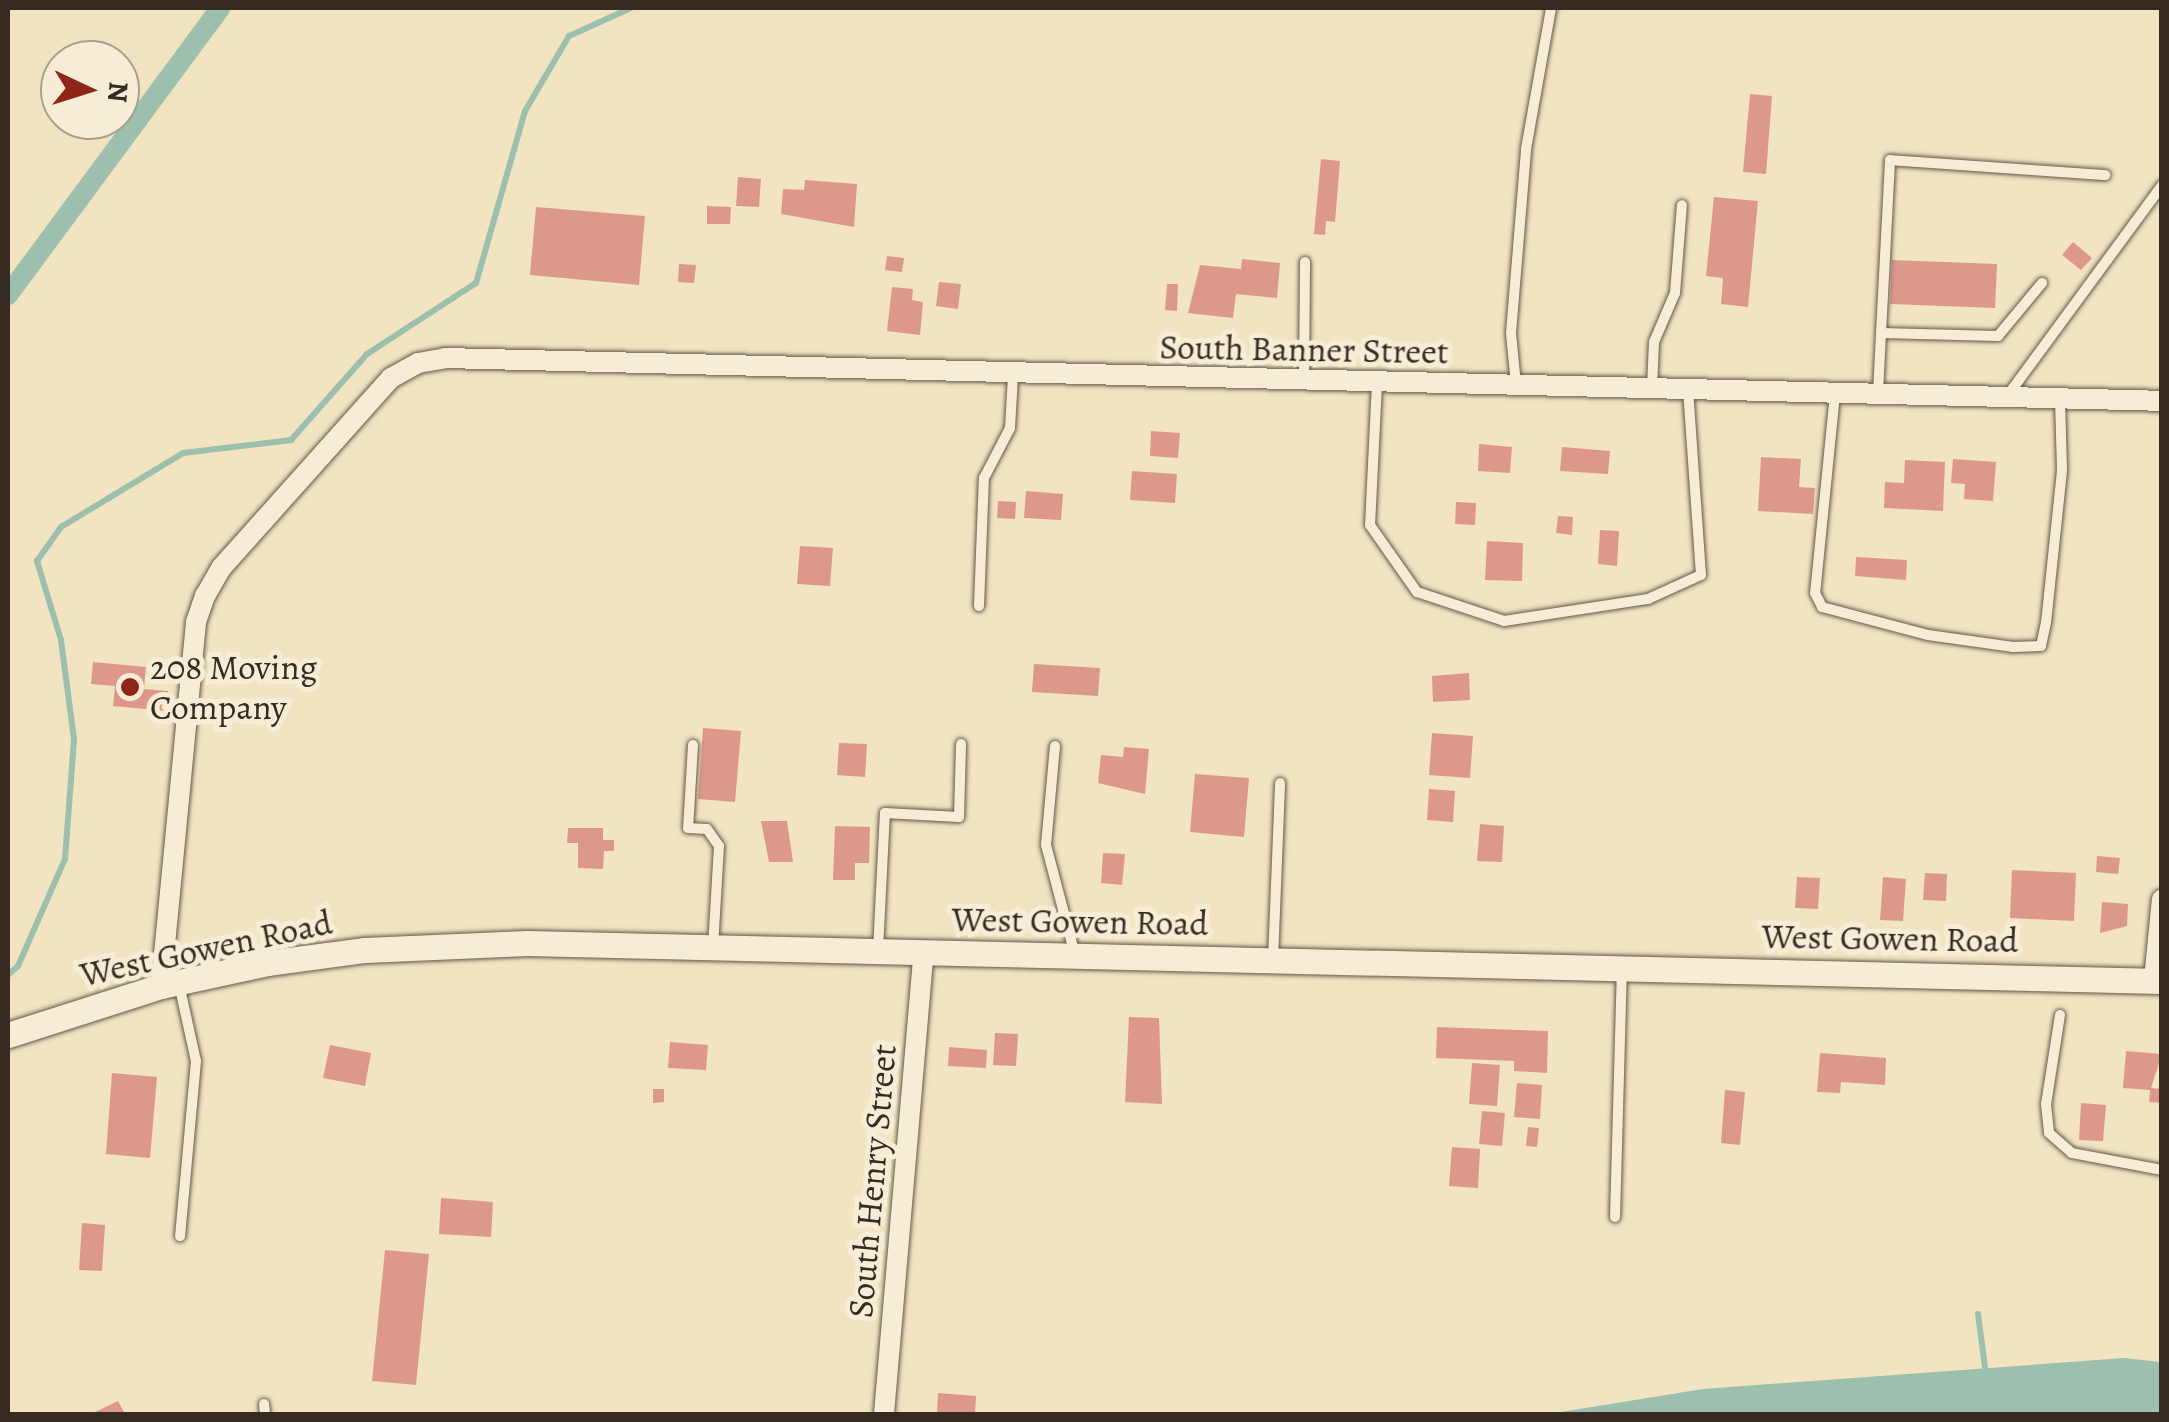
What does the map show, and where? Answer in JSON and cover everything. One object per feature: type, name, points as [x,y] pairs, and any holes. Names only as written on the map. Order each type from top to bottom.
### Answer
[{"type":"street","name":"South Banner Street","points":[[169,984],[196,622],[205,596],[222,567],[390,378],[445,358],[1013,376],[2162,401]]},
{"type":"street","points":[[2158,981],[2162,899]]},
{"type":"street","name":"West Gowen Road","points":[[8,1034],[169,984],[365,950],[527,944],[2158,981]]},
{"type":"street","name":"South Henry Street","points":[[884,1414],[924,952]]},
{"type":"lane","points":[[1516,386],[1512,333],[1526,149],[1551,8]]},
{"type":"lane","points":[[1878,394],[1890,160],[2106,175]]},
{"type":"lane","points":[[2007,396],[2162,185]]},
{"type":"lane","points":[[1652,389],[1654,342],[1675,294],[1682,204]]},
{"type":"lane","points":[[1304,262],[1304,382]]},
{"type":"lane","points":[[1880,333],[1998,336],[2042,283]]},
{"type":"lane","points":[[979,606],[984,478],[1010,428],[1013,376]]},
{"type":"lane","points":[[1378,383],[1370,526],[1418,592],[1504,620],[1648,599],[1701,575],[1688,390]]},
{"type":"lane","points":[[1835,392],[1815,593],[1822,608],[1928,635],[2014,647],[2041,646],[2046,623],[2062,470],[2060,397]]},
{"type":"lane","points":[[878,951],[884,813],[959,816],[961,744]]},
{"type":"lane","points":[[693,745],[688,828],[707,830],[719,846],[713,947]]},
{"type":"lane","points":[[1055,746],[1046,844],[1076,956]]},
{"type":"lane","points":[[1273,960],[1280,783]]},
{"type":"lane","points":[[1614,1217],[1622,968]]},
{"type":"lane","points":[[169,984],[196,1061],[180,1236]]},
{"type":"lane","points":[[2060,1015],[2046,1104],[2049,1133],[2072,1153],[2162,1170]]},
{"type":"shaded area","points":[[2124,1358],[2161,1362],[2161,1414],[1548,1414],[1703,1389]]},
{"type":"building","points":[[1750,94],[1772,96],[1766,174],[1743,172]]},
{"type":"building","points":[[1321,159],[1340,161],[1335,222],[1326,221],[1325,235],[1314,234]]},
{"type":"building","points":[[738,177],[761,179],[759,207],[736,206]]},
{"type":"building","points":[[805,180],[857,184],[854,227],[781,214],[783,189],[804,190]]},
{"type":"building","points":[[1714,197],[1758,201],[1748,307],[1721,304],[1723,278],[1706,276]]},
{"type":"building","points":[[707,206],[731,207],[730,224],[707,224]]},
{"type":"building","points":[[536,207],[645,216],[639,285],[530,275]]},
{"type":"building","points":[[2073,242],[2092,258],[2081,270],[2062,255]]},
{"type":"building","points":[[887,256],[904,258],[902,272],[885,270]]},
{"type":"building","points":[[1242,259],[1280,263],[1277,298],[1236,294],[1233,318],[1188,313],[1200,265],[1241,269]]},
{"type":"building","points":[[1892,260],[1997,264],[1995,308],[1890,304]]},
{"type":"building","points":[[679,264],[696,265],[694,283],[678,282]]},
{"type":"building","points":[[939,282],[961,284],[958,309],[936,306]]},
{"type":"building","points":[[1167,284],[1178,284],[1177,311],[1165,310]]},
{"type":"building","points":[[892,287],[913,289],[912,300],[923,302],[920,335],[887,331]]},
{"type":"building","points":[[1151,431],[1180,433],[1178,458],[1150,456]]},
{"type":"building","points":[[1479,444],[1512,447],[1510,473],[1478,471]]},
{"type":"building","points":[[1562,447],[1610,451],[1608,474],[1560,471]]},
{"type":"building","points":[[1761,457],[1801,459],[1799,487],[1815,488],[1813,514],[1758,511]]},
{"type":"building","points":[[1953,459],[1996,462],[1993,501],[1964,499],[1965,484],[1951,483]]},
{"type":"building","points":[[1905,460],[1945,462],[1943,511],[1884,508],[1885,482],[1904,483]]},
{"type":"building","points":[[1132,471],[1177,474],[1175,503],[1130,500]]},
{"type":"building","points":[[1026,491],[1063,494],[1061,520],[1024,518]]},
{"type":"building","points":[[998,501],[1016,502],[1015,519],[997,518]]},
{"type":"building","points":[[1456,502],[1476,503],[1475,525],[1455,524]]},
{"type":"building","points":[[1558,516],[1573,517],[1572,535],[1556,533]]},
{"type":"building","points":[[1600,530],[1619,531],[1617,566],[1598,564]]},
{"type":"building","points":[[1487,541],[1523,543],[1522,581],[1485,580]]},
{"type":"building","points":[[800,546],[833,548],[830,586],[797,584]]},
{"type":"building","points":[[1856,557],[1907,560],[1906,580],[1855,576]]},
{"type":"building","name":"208 Moving Company","points":[[93,662],[146,667],[144,689],[168,691],[167,711],[113,706],[115,686],[91,684]]},
{"type":"building","points":[[1034,664],[1100,668],[1098,696],[1032,692]]},
{"type":"building","points":[[1469,673],[1470,700],[1433,702],[1432,676]]},
{"type":"building","points":[[703,728],[741,731],[735,802],[698,799]]},
{"type":"building","points":[[1432,733],[1473,736],[1470,778],[1429,775]]},
{"type":"building","points":[[839,743],[867,744],[865,777],[837,775]]},
{"type":"building","points":[[1124,747],[1149,749],[1145,794],[1098,783],[1101,755],[1123,757]]},
{"type":"building","points":[[1195,774],[1249,778],[1244,837],[1190,832]]},
{"type":"building","points":[[1429,789],[1455,791],[1453,822],[1427,820]]},
{"type":"building","points":[[761,821],[787,821],[793,862],[769,862]]},
{"type":"building","points":[[1480,824],[1504,826],[1502,862],[1477,861]]},
{"type":"building","points":[[835,826],[870,827],[869,863],[855,863],[855,880],[833,880]]},
{"type":"building","points":[[568,828],[603,828],[603,840],[614,840],[614,851],[604,851],[603,869],[578,868],[578,843],[567,843]]},
{"type":"building","points":[[1103,853],[1125,854],[1122,885],[1101,883]]},
{"type":"building","points":[[2097,856],[2120,858],[2118,874],[2096,872]]},
{"type":"building","points":[[2012,870],[2076,873],[2074,921],[2010,918]]},
{"type":"building","points":[[1925,873],[1947,874],[1946,901],[1923,900]]},
{"type":"building","points":[[1797,877],[1820,878],[1818,909],[1795,908]]},
{"type":"building","points":[[1883,877],[1906,879],[1903,921],[1880,920]]},
{"type":"building","points":[[2102,902],[2128,904],[2127,926],[2100,933]]},
{"type":"building","points":[[1129,1017],[1159,1018],[1162,1104],[1125,1102]]},
{"type":"building","points":[[1437,1027],[1548,1031],[1547,1073],[1514,1071],[1514,1061],[1436,1058]]},
{"type":"building","points":[[995,1033],[1018,1034],[1016,1066],[993,1065]]},
{"type":"building","points":[[670,1042],[708,1045],[706,1070],[668,1068]]},
{"type":"building","points":[[330,1045],[371,1053],[365,1086],[323,1078]]},
{"type":"building","points":[[949,1047],[987,1050],[986,1068],[948,1066]]},
{"type":"building","points":[[2126,1051],[2162,1054],[2151,1088],[2162,1089],[2162,1103],[2149,1102],[2150,1090],[2123,1088]]},
{"type":"building","points":[[1820,1053],[1886,1058],[1885,1085],[1841,1082],[1840,1093],[1817,1092]]},
{"type":"building","points":[[1472,1063],[1500,1065],[1497,1106],[1469,1104]]},
{"type":"building","points":[[112,1073],[157,1077],[150,1158],[106,1154]]},
{"type":"building","points":[[1517,1083],[1542,1085],[1540,1119],[1514,1117]]},
{"type":"building","points":[[653,1089],[664,1089],[664,1102],[653,1103]]},
{"type":"building","points":[[1725,1090],[1745,1092],[1740,1145],[1721,1143]]},
{"type":"building","points":[[2081,1103],[2106,1105],[2103,1141],[2079,1140]]},
{"type":"building","points":[[1482,1111],[1505,1113],[1502,1146],[1479,1144]]},
{"type":"building","points":[[1528,1127],[1539,1128],[1537,1147],[1526,1146]]},
{"type":"building","points":[[1452,1147],[1480,1149],[1478,1188],[1449,1186]]},
{"type":"building","points":[[441,1198],[493,1202],[491,1237],[439,1234]]},
{"type":"building","points":[[82,1223],[105,1225],[102,1271],[79,1270]]},
{"type":"building","points":[[385,1250],[429,1254],[416,1385],[372,1381]]},
{"type":"building","points":[[938,1393],[976,1396],[975,1414],[937,1414]]},
{"type":"building","points":[[118,1401],[125,1414],[91,1414]]},
{"type":"waterway","points":[[8,295],[220,8]]},
{"type":"waterway","points":[[8,975],[18,966],[65,859],[74,739],[61,640],[37,561],[61,527],[183,453],[291,440],[367,354],[476,283],[525,111],[569,36],[631,8]]},
{"type":"waterway","points":[[1978,1314],[1985,1367]]},
{"type":"place","name":"208 Moving Company","points":[[130,687]]}]
